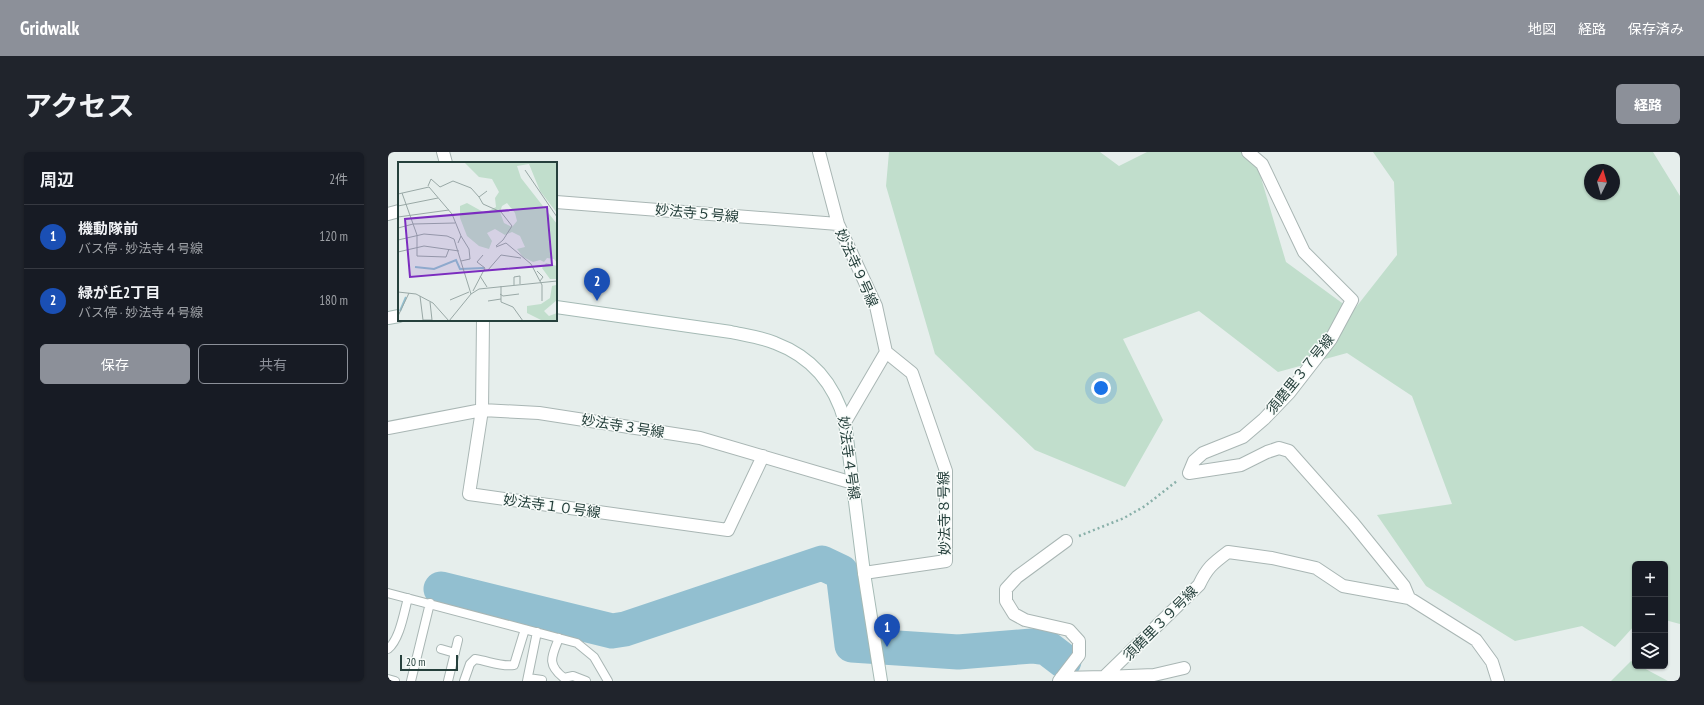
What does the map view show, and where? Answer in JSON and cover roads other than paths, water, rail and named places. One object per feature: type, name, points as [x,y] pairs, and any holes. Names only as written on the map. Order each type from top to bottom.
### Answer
[{"type":"street","points":[[443,152],[446,162]]},
{"type":"street","name":"妙法寺９号線","points":[[819,152],[838,224],[876,306],[886,352]]},
{"type":"street","name":"須磨里３７号線","points":[[1248,152],[1262,164],[1304,252],[1352,300],[1331,339],[1279,404],[1243,437],[1203,453],[1194,461],[1189,472],[1241,465],[1267,452],[1279,448],[1289,451],[1376,551],[1404,586],[1408,598]]},
{"type":"street","name":"妙法寺５号線","points":[[557,202],[838,224]]},
{"type":"street","points":[[388,214],[398,211]]},
{"type":"street","name":"妙法寺４号線","points":[[557,307],[730,332],[774,342],[803,358],[819,372],[840,403],[845,422],[864,573],[881,681]]},
{"type":"street","points":[[388,318],[398,316]]},
{"type":"street","name":"妙法寺１０号線","points":[[483,321],[482,410],[469,494],[728,530],[763,456]]},
{"type":"street","points":[[845,422],[886,352]]},
{"type":"street","name":"妙法寺８号線","points":[[864,573],[946,561],[946,471],[912,373],[886,352]]},
{"type":"street","name":"妙法寺３号線","points":[[388,428],[482,410],[539,413],[700,438],[853,483]]},
{"type":"street","points":[[1060,680],[1079,655],[1079,641],[1069,630],[1025,620],[1014,614],[1006,601],[1006,589],[1017,577],[1066,542]]},
{"type":"street","name":"須磨里３９号線","points":[[1104,677],[1199,585],[1205,573],[1214,562],[1228,552],[1272,558],[1316,568],[1343,586],[1408,598]]},
{"type":"street","points":[[1408,598],[1476,640],[1492,662],[1498,681]]},
{"type":"street","points":[[1060,680],[1154,674],[1184,668]]},
{"type":"lane","points":[[388,593],[577,643],[594,657],[608,681]]},
{"type":"lane","points":[[388,649],[401,627],[408,598]]},
{"type":"lane","points":[[412,681],[430,604]]},
{"type":"lane","points":[[464,681],[470,664],[475,659],[485,660],[504,666],[514,666],[525,629]]},
{"type":"lane","points":[[537,632],[527,680],[542,680]]},
{"type":"lane","points":[[559,638],[552,658],[552,665],[556,672],[564,678],[573,676],[586,681]]},
{"type":"lane","points":[[448,681],[458,640]]},
{"type":"lane","points":[[441,649],[455,652]]},
{"type":"lane","points":[[388,679],[395,681]]},
{"type":"waterway","points":[[441,589],[612,631],[625,629],[822,563],[841,572],[844,580],[852,645],[958,652],[1032,646],[1047,648],[1064,661]]},
{"type":"place","name":"緑が丘2丁目","points":[[597,301]]},
{"type":"place","name":"機動隊前","points":[[887,647]]}]
